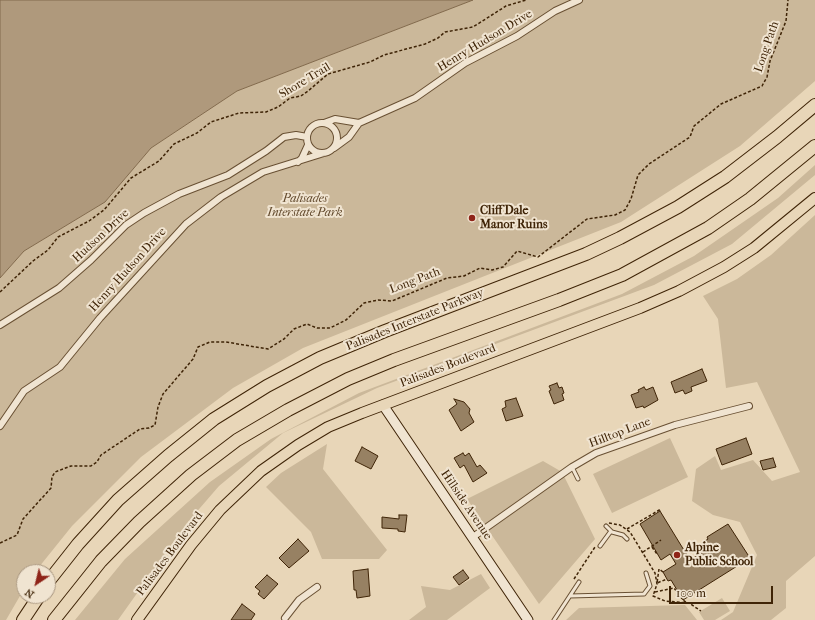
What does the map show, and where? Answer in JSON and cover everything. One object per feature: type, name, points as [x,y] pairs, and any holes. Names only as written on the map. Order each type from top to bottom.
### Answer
[{"type":"highway","name":"Palisades Interstate Parkway","points":[[56,572],[78,544],[113,505],[146,475],[214,419],[267,386],[320,358],[385,330],[586,254],[620,238],[678,207],[725,177],[777,137],[815,105]]},
{"type":"highway","points":[[54,620],[101,561],[139,522],[191,475],[238,440],[288,410],[348,379],[394,360],[560,300],[622,275],[708,228],[750,199],[815,146]]},
{"type":"highway","points":[[23,620],[34,604]]},
{"type":"main road","name":"Palisades Boulevard","points":[[137,620],[205,527],[252,478],[279,457],[308,438],[338,422],[640,308],[679,291],[724,267],[754,248],[815,198]]},
{"type":"main road","name":"Hillside Avenue","points":[[383,405],[528,620]]},
{"type":"street","name":"Henry Hudson Drive","points":[[0,426],[24,392],[60,367],[100,318],[186,224],[221,197],[254,177],[278,167],[324,153],[334,148],[349,137],[359,123],[415,98],[465,63],[517,36],[555,11],[579,0]]},
{"type":"street","points":[[298,162],[302,158],[308,145],[308,132],[314,125],[335,120],[359,123]]},
{"type":"street","points":[[324,123],[333,128],[336,132],[336,143],[334,148]]},
{"type":"street","name":"Hudson Drive","points":[[0,325],[59,288],[92,260],[126,225],[144,212],[179,194],[228,175],[266,151],[284,137],[296,135],[307,137]]},
{"type":"street","points":[[308,145],[315,152],[324,153]]},
{"type":"street","name":"Hilltop Lane","points":[[473,537],[572,467],[596,453],[675,425],[749,406]]},
{"type":"street","points":[[286,619],[300,600],[317,587]]},
{"type":"lane","points":[[572,467],[578,479]]},
{"type":"lane","points":[[606,526],[611,531],[623,535],[627,539]]},
{"type":"lane","points":[[600,546],[611,531]]},
{"type":"lane","points":[[570,596],[644,594],[650,586],[646,573]]},
{"type":"lane","points":[[554,620],[579,582]]},
{"type":"path","name":"Shore Trail","points":[[0,292],[32,261],[48,250],[58,237],[90,222],[104,210],[131,178],[159,161],[174,144],[197,133],[211,122],[239,113],[266,112],[278,107],[290,98],[301,96],[328,74],[370,62],[384,55],[425,44],[438,38],[445,32],[473,27],[506,6],[526,0]]},
{"type":"path","name":"Long Path","points":[[0,543],[16,535],[23,518],[50,488],[52,477],[55,472],[71,466],[91,466],[97,462],[101,455],[140,429],[149,428],[155,425],[158,407],[163,394],[176,377],[186,369],[193,359],[198,347],[210,342],[226,342],[268,349],[284,339],[294,329],[307,324],[317,328],[330,328],[346,320],[364,303],[378,300],[392,301],[447,278],[464,276],[480,268],[492,270],[503,266],[517,251],[538,257],[587,219],[615,215],[625,210],[631,199],[638,174],[649,164],[690,137],[694,126],[721,104],[762,86],[767,77],[770,61],[786,21],[788,0]]},
{"type":"path","points":[[627,529],[661,509]]},
{"type":"path","points":[[606,526],[612,522],[627,529],[655,573],[657,583]]},
{"type":"path","points":[[573,581],[598,540]]},
{"type":"path","points":[[643,552],[661,540]]},
{"type":"path","points":[[652,546],[657,554]]},
{"type":"path","points":[[663,572],[659,569],[653,596],[665,601],[689,604]]},
{"type":"path","points":[[657,583],[667,579]]},
{"type":"path","points":[[654,592],[674,588],[683,600],[701,611]]},
{"type":"green space","name":"Palisades Interstate Park","points":[[473,0],[815,0],[815,81],[740,146],[621,222],[303,348],[233,388],[141,457],[72,526],[41,564],[16,564],[16,603],[6,620],[0,620],[0,278],[24,251],[105,202],[151,148],[237,91]]},
{"type":"green space","points":[[815,165],[815,175],[732,244],[654,285],[377,388],[283,433],[219,486],[187,523],[118,620],[75,620],[125,559],[210,482],[271,439],[359,393],[622,294],[694,256],[778,198]]},
{"type":"green space","points":[[815,215],[815,556],[786,581],[786,608],[771,620],[721,620],[733,612],[757,555],[740,522],[713,515],[692,501],[696,469],[715,456],[721,470],[753,460],[772,481],[800,472],[757,382],[726,388],[718,319],[703,296],[737,279],[771,255]]},
{"type":"green space","points":[[670,438],[688,477],[612,513],[593,474]]},
{"type":"green space","points":[[327,444],[323,469],[387,550],[379,559],[322,559],[311,532],[266,487],[281,473]]},
{"type":"green space","points":[[543,461],[562,472],[595,539],[539,604],[467,499]]},
{"type":"green space","points":[[481,574],[490,588],[447,620],[409,620],[426,607],[421,586],[450,590]]},
{"type":"green space","points":[[722,598],[730,611],[715,620],[704,620],[699,612]]},
{"type":"green space","points":[[685,605],[697,620],[566,620],[579,608]]},
{"type":"shaded area","points":[[0,0],[473,0],[237,91],[151,148],[105,202],[24,251],[0,278]]},
{"type":"building","points":[[702,369],[707,381],[691,387],[692,391],[685,394],[683,390],[675,393],[671,382]]},
{"type":"building","points":[[557,383],[559,388],[562,387],[564,400],[554,404],[549,391],[551,390],[549,386]]},
{"type":"building","points":[[644,387],[646,390],[653,387],[658,400],[644,408],[643,406],[636,408],[631,395],[639,392],[638,390]]},
{"type":"building","points":[[516,398],[523,416],[506,421],[502,409],[506,407],[505,401]]},
{"type":"building","points":[[454,399],[464,402],[470,409],[469,413],[474,422],[461,431],[449,410],[457,404]]},
{"type":"building","points":[[746,438],[752,454],[722,465],[716,449]]},
{"type":"building","points":[[362,447],[378,456],[371,469],[355,461]]},
{"type":"building","points":[[463,453],[465,456],[469,453],[477,467],[480,465],[487,473],[473,482],[464,465],[460,468],[454,458]]},
{"type":"building","points":[[773,458],[776,467],[763,470],[760,461]]},
{"type":"building","points":[[660,511],[690,560],[705,551],[701,546],[702,543],[708,539],[707,537],[728,524],[750,558],[683,600],[671,580],[668,581],[663,572],[676,564],[670,554],[661,560],[640,524]]},
{"type":"building","points":[[399,515],[407,515],[405,532],[398,531],[398,529],[382,528],[382,517],[399,519]]},
{"type":"building","points":[[298,539],[309,551],[289,568],[279,558]]},
{"type":"building","points":[[368,569],[370,596],[357,598],[356,590],[354,590],[353,571]]},
{"type":"building","points":[[463,570],[469,578],[459,585],[453,577]]},
{"type":"building","points":[[267,575],[278,584],[264,599],[258,594],[260,591],[255,587]]},
{"type":"building","points":[[242,604],[255,614],[251,620],[231,620]]},
{"type":"place","name":"Cliff Dale Manor Ruins","points":[[472,218]]},
{"type":"place","name":"Alpine Public School","points":[[677,555]]}]
